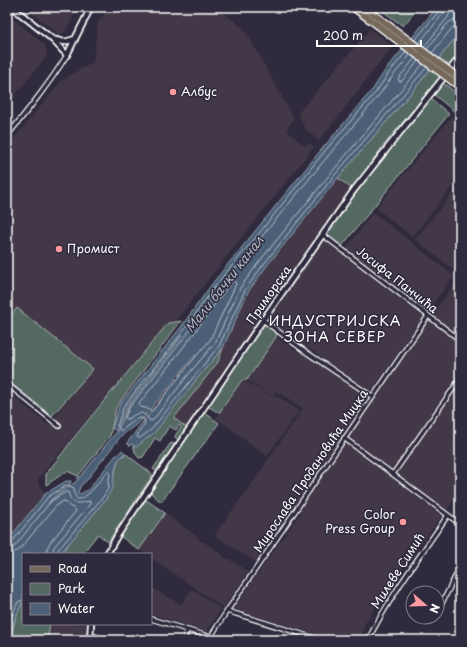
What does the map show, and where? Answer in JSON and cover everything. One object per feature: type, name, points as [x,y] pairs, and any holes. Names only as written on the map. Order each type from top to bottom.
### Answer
[{"type":"main road","points":[[353,7],[370,15],[460,79]]},
{"type":"main road","points":[[364,7],[370,15],[460,87]]},
{"type":"street","points":[[12,7],[51,38],[67,55]]},
{"type":"street","points":[[7,136],[50,81],[67,55],[91,7]]},
{"type":"street","points":[[51,38],[64,42],[75,39]]},
{"type":"street","name":"Приморска","points":[[108,553],[117,536],[322,235],[354,190],[460,57]]},
{"type":"street","name":"Јосифа Панчића","points":[[322,235],[460,340]]},
{"type":"street","name":"Мирослава Продановића Мицка","points":[[211,638],[227,611],[428,316]]},
{"type":"street","points":[[263,320],[306,352],[373,397]]},
{"type":"street","points":[[393,474],[460,379]]},
{"type":"street","points":[[7,384],[59,426]]},
{"type":"street","points":[[344,438],[460,524]]},
{"type":"street","name":"Милеве Симић","points":[[368,640],[375,625],[391,599],[448,515]]},
{"type":"street","points":[[445,597],[460,567]]},
{"type":"street","points":[[227,611],[321,640]]},
{"type":"street","points":[[152,619],[221,640]]},
{"type":"street","points":[[91,625],[90,637],[107,640]]},
{"type":"street","points":[[184,640],[187,630]]},
{"type":"shaded area","points":[[31,7],[78,7],[66,31],[59,35],[31,12],[34,9]]},
{"type":"shaded area","points":[[110,7],[216,7],[243,28],[252,42],[294,119],[288,126],[287,131],[305,146],[309,143],[314,147],[177,319],[167,323],[37,480],[45,494],[7,541],[7,391],[48,425],[92,369],[17,308],[7,320],[7,147],[62,80],[93,62],[98,22]]},
{"type":"shaded area","points":[[7,14],[45,45],[47,56],[7,105]]},
{"type":"shaded area","points":[[370,29],[383,38],[392,47],[319,141],[305,129],[298,113]]},
{"type":"shaded area","points":[[452,116],[460,123],[460,177],[412,237],[376,208]]},
{"type":"shaded area","points":[[338,178],[352,189],[187,428],[173,418],[218,362],[248,292],[266,267]]},
{"type":"shaded area","points":[[460,184],[460,269],[457,273],[415,239]]},
{"type":"shaded area","points":[[373,212],[454,276],[426,312],[345,250]]},
{"type":"shaded area","points":[[323,239],[423,317],[371,392],[267,319]]},
{"type":"shaded area","points":[[458,280],[460,282],[460,337],[431,315]]},
{"type":"shaded area","points":[[429,319],[460,343],[460,372],[393,470],[347,437]]},
{"type":"shaded area","points":[[276,337],[300,353],[302,351],[369,397],[256,562],[215,536],[303,408],[276,391],[272,397],[247,380]]},
{"type":"shaded area","points":[[243,380],[273,398],[275,395],[299,411],[267,456],[216,418]]},
{"type":"shaded area","points":[[460,382],[460,491],[447,510],[397,474]]},
{"type":"shaded area","points":[[345,442],[442,516],[396,577],[367,620],[359,640],[335,640],[233,609],[301,512],[299,510]]},
{"type":"shaded area","points":[[165,513],[199,538],[200,542],[203,541],[224,556],[225,559],[229,559],[248,572],[224,608],[152,559],[152,553],[144,553],[139,550]]},
{"type":"shaded area","points":[[152,588],[181,605],[192,589],[221,609],[207,632],[152,614]]},
{"type":"shaded area","points":[[50,625],[87,625],[86,640],[50,640],[48,637]]},
{"type":"green space","points":[[381,7],[419,7],[403,26],[380,9]]},
{"type":"green space","points":[[460,32],[460,53],[383,146],[352,189],[338,178],[416,87]]},
{"type":"green space","points":[[442,82],[460,96],[460,116],[433,94]]},
{"type":"green space","points":[[430,98],[449,114],[342,246],[325,235],[355,193]]},
{"type":"green space","points":[[17,308],[93,369],[52,416],[7,380],[7,320]]},
{"type":"green space","points":[[181,321],[121,400],[116,408],[110,436],[78,476],[67,471],[46,485],[46,474],[71,441],[168,323]]},
{"type":"green space","points":[[264,324],[277,333],[276,337],[247,380],[242,380],[219,413],[209,407],[209,404]]},
{"type":"green space","points":[[223,348],[218,362],[174,418],[187,428],[178,440],[175,436],[181,427],[179,425],[176,430],[169,426],[160,441],[155,438],[143,457],[139,458],[135,452],[133,444],[136,447]]},
{"type":"green space","points":[[205,413],[219,423],[161,502],[152,494],[151,491]]},
{"type":"green space","points":[[172,443],[174,446],[156,471],[153,469]]},
{"type":"green space","points":[[126,454],[152,474],[152,476],[108,542],[98,534],[83,553],[61,553],[106,499],[112,484],[118,460]]},
{"type":"green space","points":[[145,499],[165,513],[139,550],[120,536]]},
{"type":"green space","points":[[22,603],[22,625],[50,625],[48,637],[50,640],[11,640],[18,611]]},
{"type":"water","name":"Мали бачки канал","points":[[437,7],[460,7],[460,32],[266,267],[248,292],[223,348],[155,432],[136,447],[132,444],[130,446],[127,443],[196,356],[195,355],[141,421],[121,436],[86,481],[81,485],[78,492],[80,494],[88,490],[116,455],[117,456],[122,450],[125,453],[118,460],[115,469],[113,487],[106,499],[61,553],[22,553],[22,603],[12,628],[11,640],[7,640],[7,541],[45,494],[66,481],[71,481],[70,484],[48,503],[50,503],[54,498],[78,480],[77,478],[81,476],[117,432],[130,404],[182,336],[129,403],[116,431],[112,428],[120,404],[181,327],[215,280],[373,89],[384,72]]},
{"type":"place","name":"Албус","points":[[173,92]]},
{"type":"place","name":"Промист","points":[[59,249]]},
{"type":"place","name":"Color Press Group","points":[[403,522]]},
{"type":"district","name":"ИНДУСТРИЈСКА ЗОНА СЕВЕР","points":[[335,330]]}]
